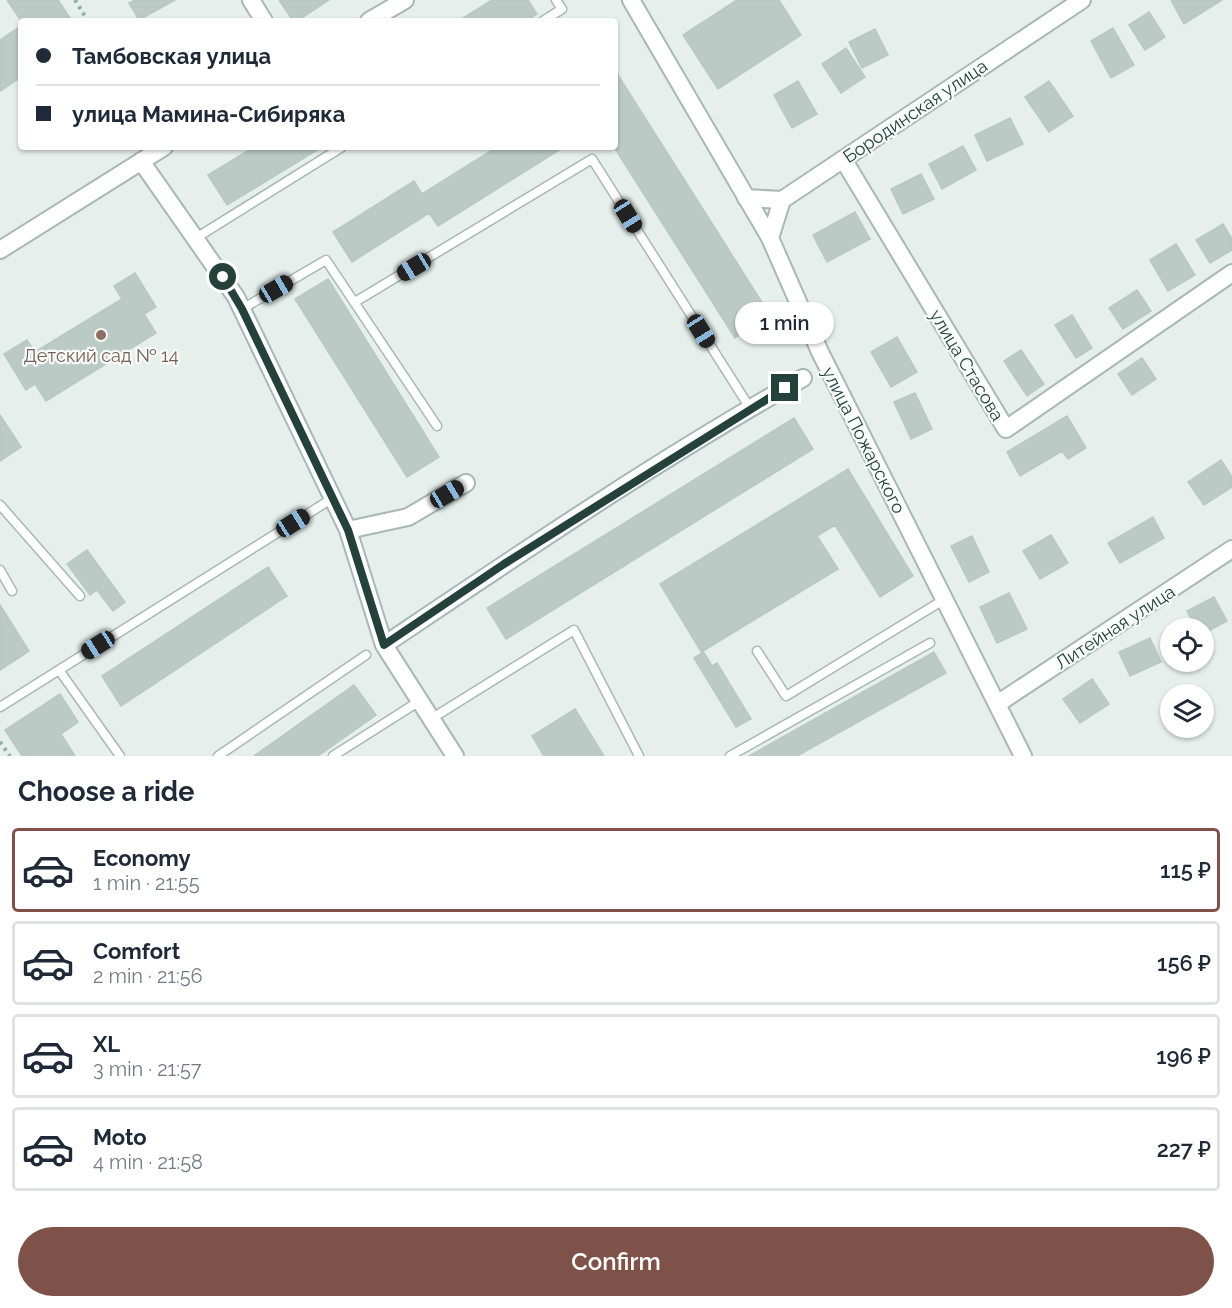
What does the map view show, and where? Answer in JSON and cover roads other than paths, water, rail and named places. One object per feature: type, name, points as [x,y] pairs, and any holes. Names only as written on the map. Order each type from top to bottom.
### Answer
[{"type":"street","points":[[251,0],[262,18]]},
{"type":"street","points":[[374,18],[405,0]]},
{"type":"street","name":"улица Пожарского","points":[[631,0],[770,238],[820,352],[1023,756]]},
{"type":"street","name":"Бородинская улица","points":[[782,200],[1082,0]]},
{"type":"street","points":[[0,250],[159,150]]},
{"type":"street","name":"улица Стасова","points":[[843,159],[1006,429],[1232,273]]},
{"type":"street","points":[[141,161],[196,238],[242,309],[348,530],[384,645],[418,702],[455,756]]},
{"type":"street","points":[[746,198],[782,200],[770,238]]},
{"type":"street","points":[[384,645],[504,564],[750,408],[803,378]]},
{"type":"street","points":[[348,530],[408,517],[466,483]]},
{"type":"street","name":"Литейная улица","points":[[997,704],[1232,549]]},
{"type":"lane","points":[[548,18],[562,9],[556,0]]},
{"type":"lane","points":[[196,238],[337,150]]},
{"type":"lane","points":[[355,303],[592,159],[750,408]]},
{"type":"lane","points":[[242,309],[326,260],[437,426]]},
{"type":"lane","points":[[0,707],[333,498]]},
{"type":"lane","points":[[0,505],[80,596]]},
{"type":"lane","points":[[0,570],[12,591]]},
{"type":"lane","points":[[757,651],[786,696],[945,599]]},
{"type":"lane","points":[[430,720],[574,630],[639,756]]},
{"type":"lane","points":[[729,756],[930,643]]},
{"type":"lane","points":[[219,756],[366,655]]},
{"type":"lane","points":[[59,669],[120,756]]},
{"type":"lane","points":[[334,756],[418,702]]},
{"type":"place","name":"Детский сад № 14","points":[[101,335]]}]
